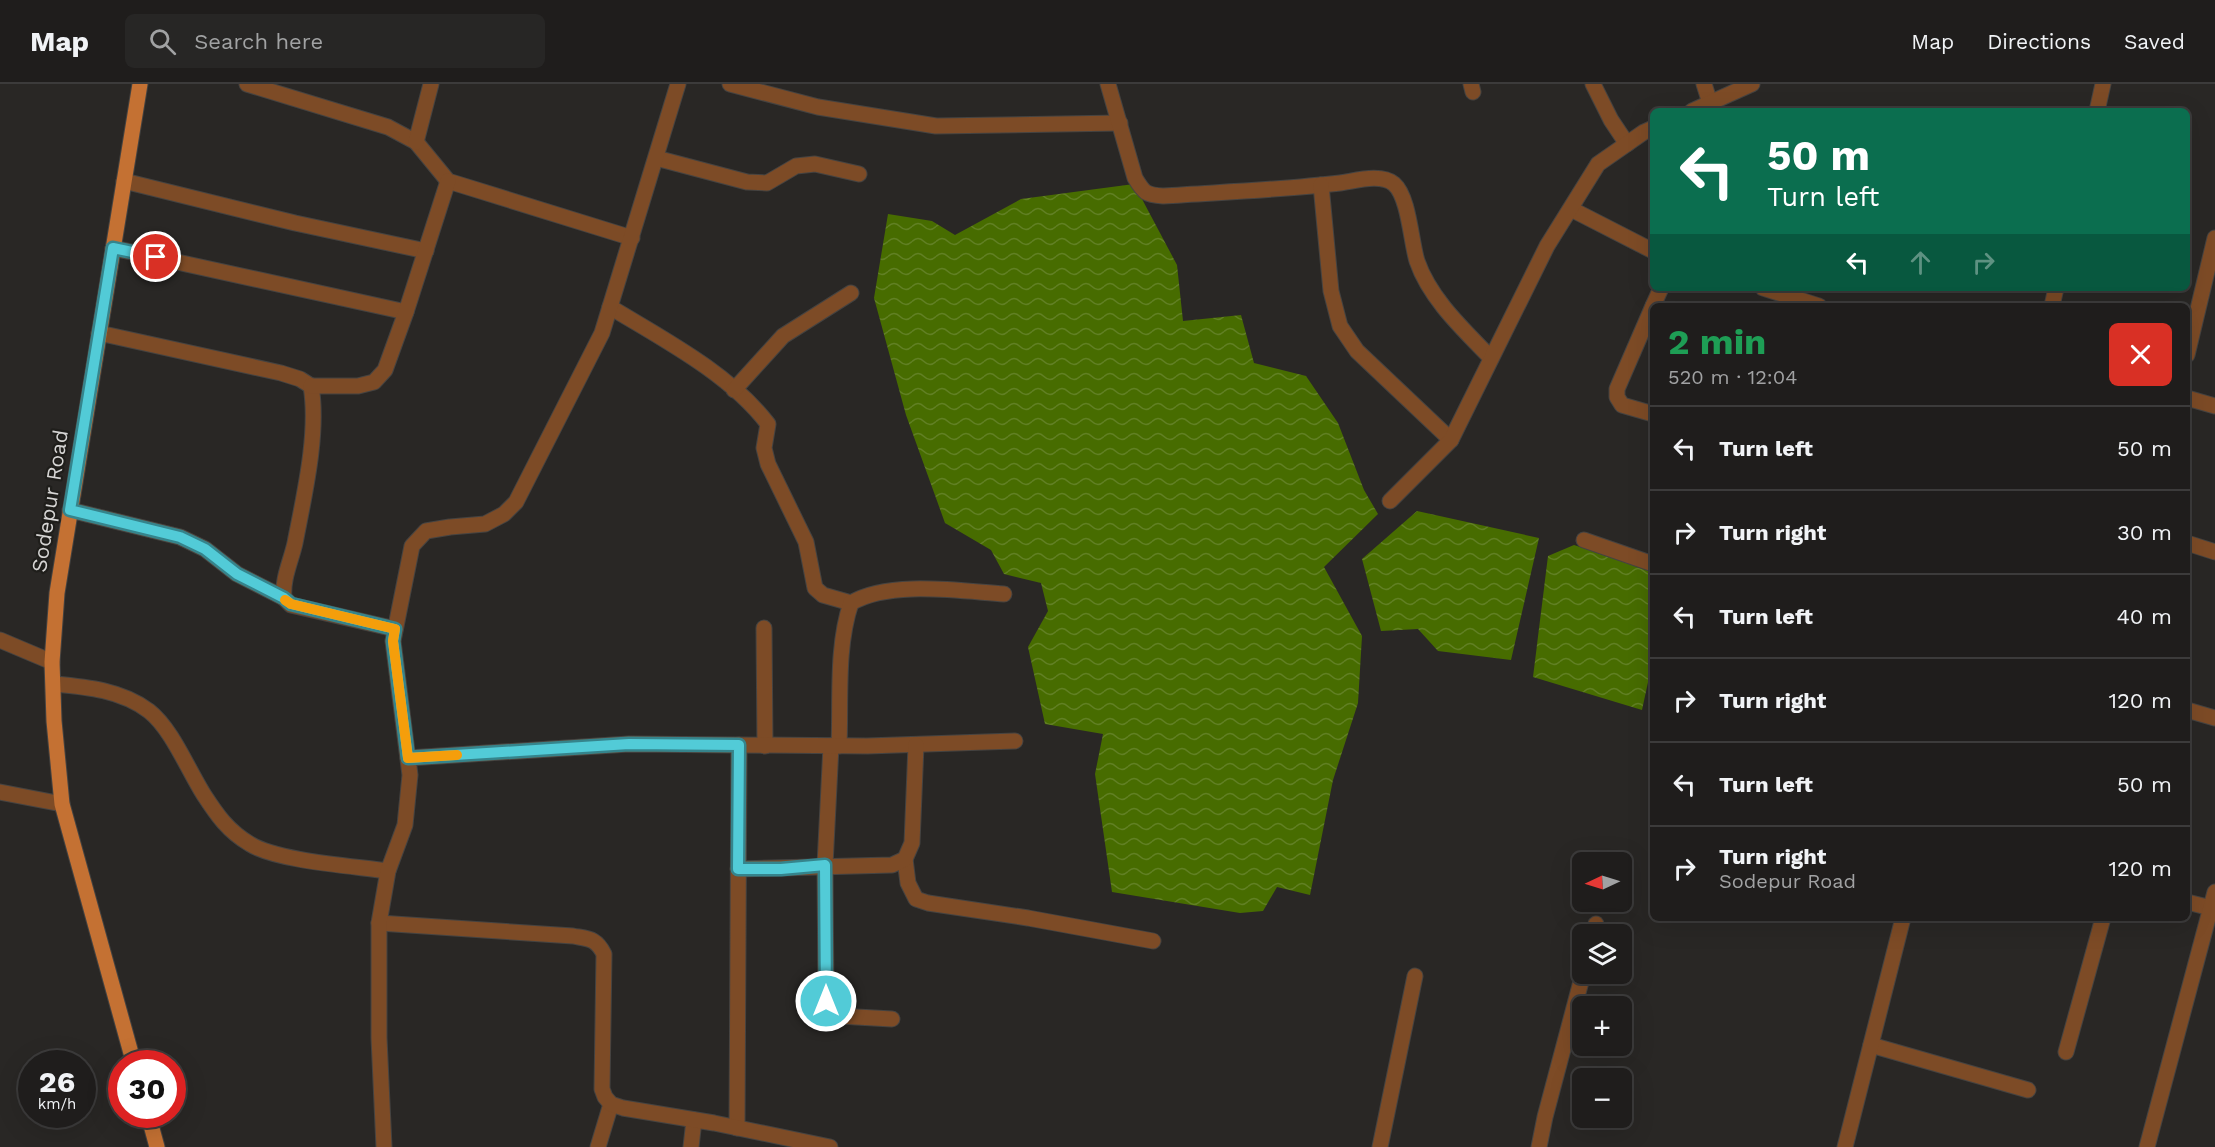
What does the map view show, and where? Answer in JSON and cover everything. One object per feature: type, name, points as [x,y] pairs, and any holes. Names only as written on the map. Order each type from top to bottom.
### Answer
[{"type":"main road","name":"Sodepur Road","points":[[130,1050],[62,804],[54,721],[52,662],[57,593],[140,84]]},
{"type":"main road","points":[[152,1128],[158,1147]]},
{"type":"street","points":[[416,142],[431,84]]},
{"type":"street","points":[[384,1147],[379,1038],[379,923],[388,871],[405,825],[410,775],[393,641],[412,546],[426,531],[485,524],[504,514],[516,502],[602,333],[678,84]]},
{"type":"street","points":[[730,84],[818,107],[936,126],[1120,123]]},
{"type":"street","points":[[1108,84],[1136,178],[1148,195],[1163,196],[1321,185],[1377,179],[1393,182],[1401,193],[1418,262],[1428,283],[1454,320],[1491,358]]},
{"type":"street","points":[[1593,84],[1611,120],[1627,144]]},
{"type":"street","points":[[1704,84],[1710,103]]},
{"type":"street","points":[[1699,108],[1752,84]]},
{"type":"street","points":[[2098,108],[2103,84]]},
{"type":"street","points":[[255,85],[388,127],[416,142],[448,181],[632,238]]},
{"type":"street","points":[[1390,501],[1451,440],[1547,246],[1598,164],[1650,130]]},
{"type":"street","points":[[656,158],[747,182],[767,183],[796,166],[815,164],[860,174]]},
{"type":"street","points":[[124,181],[295,223],[426,251]]},
{"type":"street","points":[[99,333],[281,373],[300,379],[311,386],[358,386],[374,382],[385,370],[448,181]]},
{"type":"street","points":[[1321,185],[1331,291],[1340,326],[1357,351],[1451,440]]},
{"type":"street","points":[[1571,209],[1650,249]]},
{"type":"street","points":[[2190,342],[2215,238]]},
{"type":"street","points":[[113,248],[406,312]]},
{"type":"street","points":[[1772,291],[1810,303]]},
{"type":"street","points":[[734,390],[783,336],[851,293]]},
{"type":"street","points":[[610,308],[673,345],[734,390],[758,411],[768,424],[764,448],[768,464],[806,542],[815,588],[823,595],[851,603],[864,596],[913,589],[1004,594]]},
{"type":"street","points":[[1650,313],[1617,389],[1617,397],[1622,405],[1650,413]]},
{"type":"street","points":[[284,598],[284,585],[294,546],[311,445],[314,402],[311,386]]},
{"type":"street","points":[[2190,399],[2215,406]]},
{"type":"street","points":[[70,510],[180,537],[205,549],[237,574],[284,598],[291,604],[395,629]]},
{"type":"street","points":[[1584,540],[1650,563]]},
{"type":"street","points":[[2190,544],[2215,552]]},
{"type":"street","points":[[851,603],[843,641],[825,865],[826,1001],[830,1012],[839,1016],[892,1019]]},
{"type":"street","points":[[764,628],[765,746]]},
{"type":"street","points":[[0,640],[52,662]]},
{"type":"street","points":[[54,684],[93,688],[125,698],[149,712],[167,732],[221,821],[251,845],[280,855],[388,871]]},
{"type":"street","points":[[2190,711],[2215,718]]},
{"type":"street","points":[[408,758],[629,744],[835,746],[1015,741]]},
{"type":"street","points":[[737,1128],[739,745]]},
{"type":"street","points":[[916,745],[912,843],[905,859],[908,883],[916,900],[1153,941]]},
{"type":"street","points":[[0,792],[62,804]]},
{"type":"street","points":[[738,869],[892,865],[905,859]]},
{"type":"street","points":[[2147,1147],[2215,892]]},
{"type":"street","points":[[2190,903],[2211,908]]},
{"type":"street","points":[[1845,1147],[1902,921]]},
{"type":"street","points":[[2067,1052],[2102,921]]},
{"type":"street","points":[[379,923],[573,936],[592,940],[599,944],[604,954],[602,1089],[611,1104],[650,1114],[694,1120],[830,1147]]},
{"type":"street","points":[[1380,1147],[1415,976]]},
{"type":"street","points":[[1539,1147],[1580,984]]},
{"type":"street","points":[[1871,1045],[2028,1090]]},
{"type":"street","points":[[598,1147],[611,1104]]},
{"type":"street","points":[[691,1147],[694,1120]]},
{"type":"water","points":[[1134,184],[1177,265],[1183,321],[1241,315],[1254,363],[1306,376],[1338,423],[1364,490],[1378,514],[1324,567],[1362,636],[1358,703],[1333,780],[1310,895],[1277,887],[1263,911],[1240,913],[1112,892],[1095,774],[1103,734],[1045,724],[1028,647],[1048,611],[1041,583],[1004,574],[991,550],[945,523],[906,415],[874,298],[888,214],[932,221],[955,235],[1021,199]]},
{"type":"water","points":[[1417,511],[1539,538],[1511,660],[1438,651],[1418,629],[1381,631],[1362,559]]},
{"type":"water","points":[[1574,545],[1650,570],[1650,673],[1642,710],[1533,677],[1548,556]]},
{"type":"slow traffic","points":[[285,600],[291,604],[395,629],[393,641],[408,758],[457,755]]},
{"type":"route","points":[[156,257],[113,248],[70,510],[180,537],[205,549],[237,574],[284,598],[286,602],[395,629],[393,641],[408,758],[629,744],[739,745],[738,869],[781,869],[825,865],[826,1001]]}]
